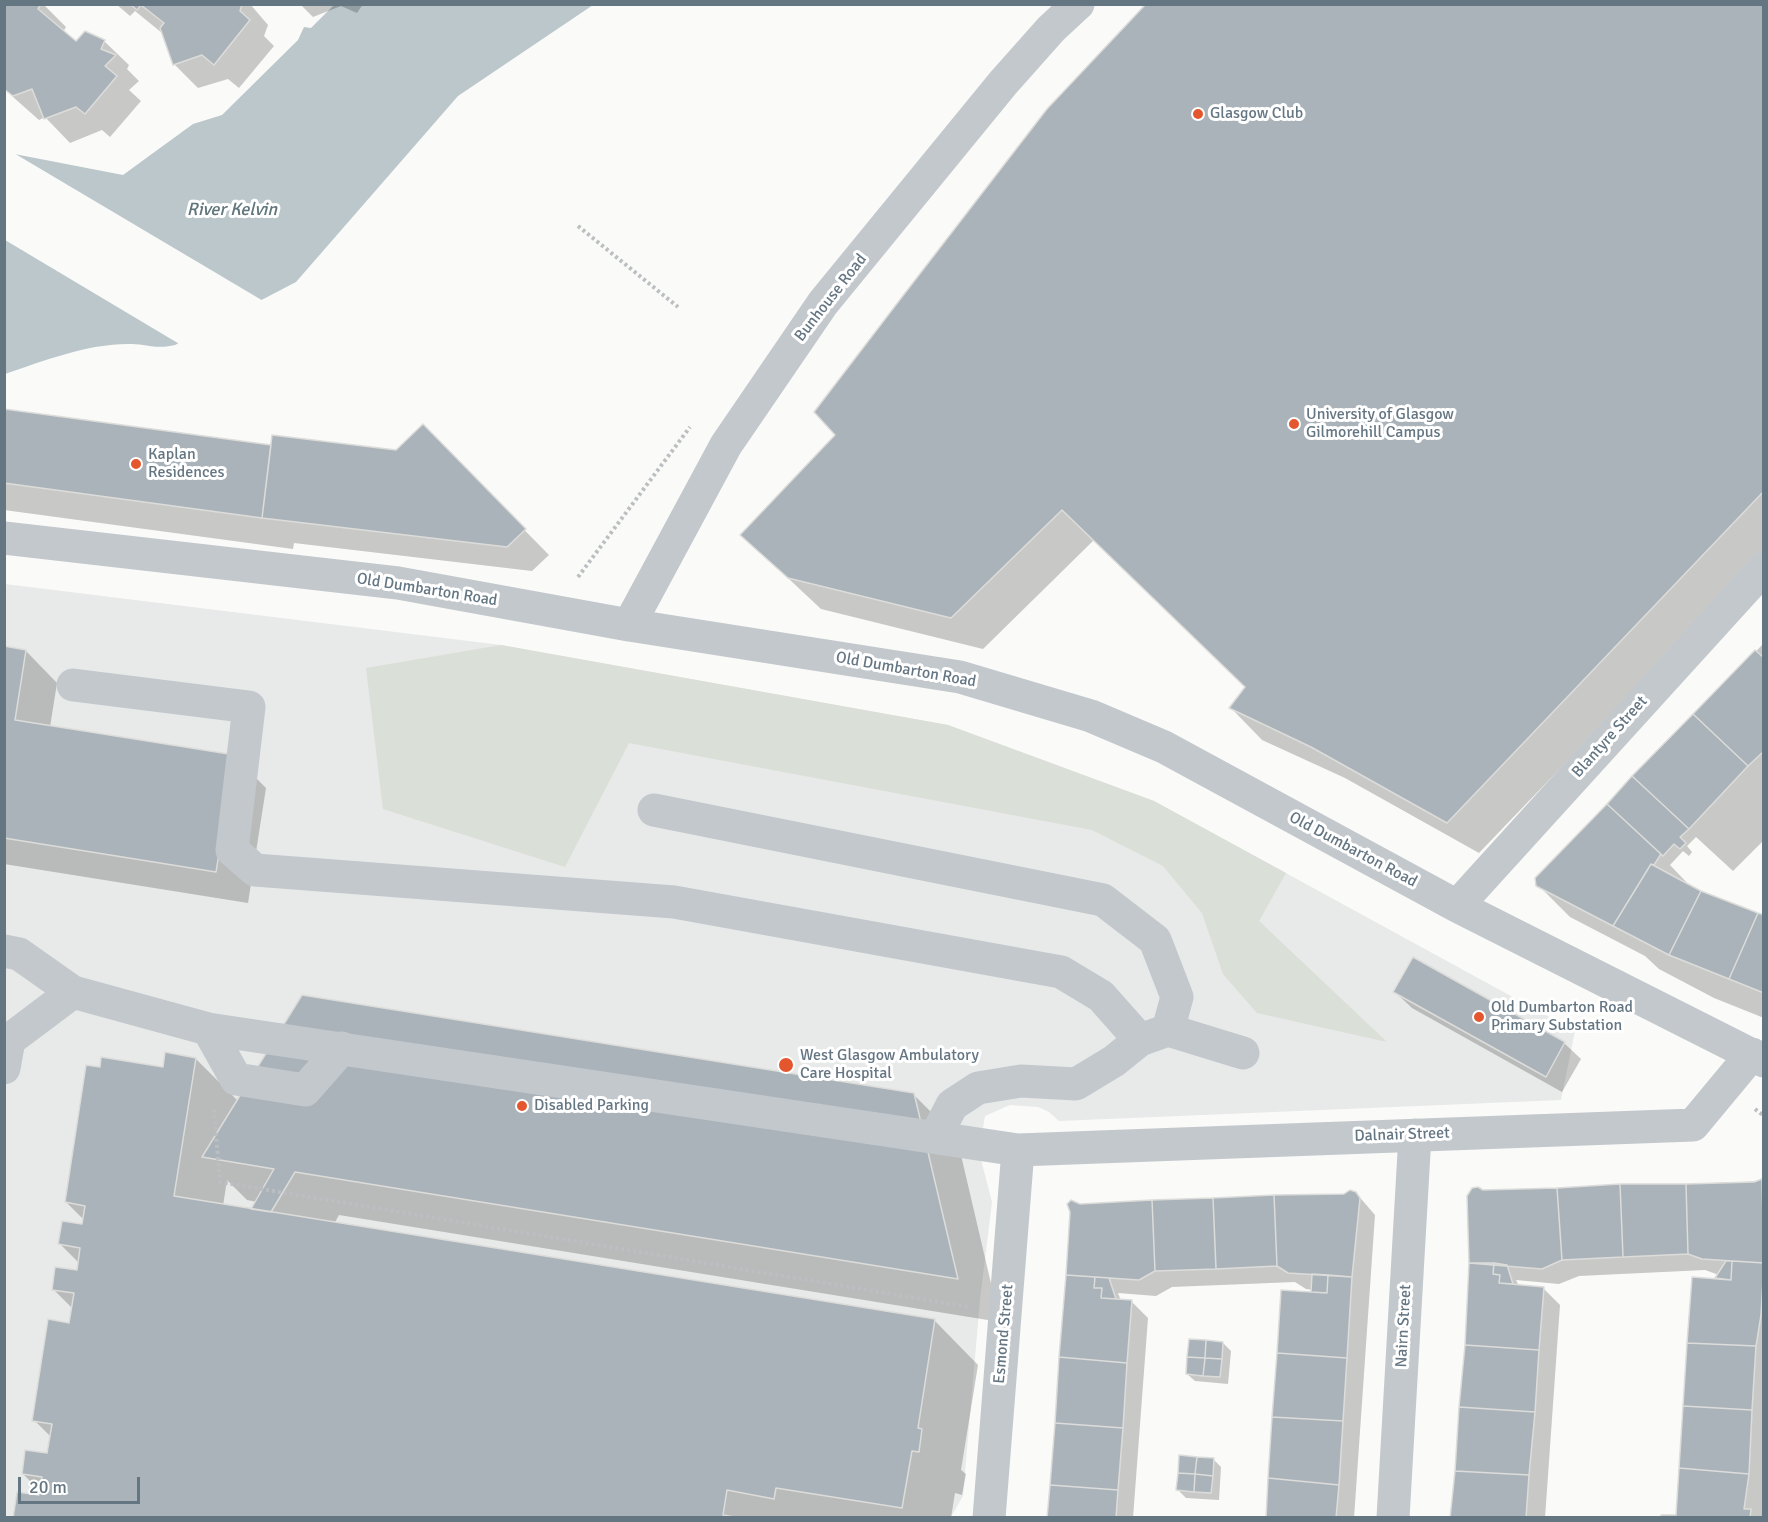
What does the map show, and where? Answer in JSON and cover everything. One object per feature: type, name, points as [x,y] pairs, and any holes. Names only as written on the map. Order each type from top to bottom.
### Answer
[{"type":"street","name":"Bunhouse Road","points":[[629,625],[726,445],[823,303],[1003,83],[1051,29],[1078,4]]},
{"type":"street","name":"Old Dumbarton Road","points":[[4,538],[398,583],[629,625],[960,677],[1091,716],[1164,747],[1457,906],[1758,1057]]},
{"type":"street","name":"Blantyre Street","points":[[1457,906],[1764,568]]},
{"type":"street","points":[[73,685],[249,707],[232,850],[255,870],[674,902],[1061,972],[1101,996],[1154,1035],[1243,1053]]},
{"type":"street","points":[[654,810],[1103,900],[1155,940],[1177,997],[1154,1035],[1076,1083],[1020,1081],[978,1088],[952,1105],[936,1136]]},
{"type":"street","name":"Dalnair Street","points":[[4,951],[19,954],[73,992],[208,1029],[1018,1150],[1693,1125],[1726,1085],[1758,1057]]},
{"type":"street","points":[[4,1068],[9,1040],[73,992]]},
{"type":"street","points":[[208,1029],[236,1079],[305,1090],[342,1048]]},
{"type":"street","name":"Nairn Street","points":[[1393,1518],[1415,1135]]},
{"type":"street","name":"Esmond Street","points":[[989,1518],[1018,1150]]},
{"type":"path","points":[[578,226],[678,307]]},
{"type":"path","points":[[1726,1085],[1764,1116]]},
{"type":"path","points":[[213,1097],[220,1182],[339,1200],[1005,1313]]},
{"type":"shaded area","name":"West Glasgow Ambulatory Care Hospital","points":[[5,584],[501,645],[948,725],[1154,801],[1575,1031],[1561,1100],[1059,1121],[1049,1112],[1038,1107],[1010,1105],[985,1116],[979,1152],[992,1202],[980,1300],[963,1496],[951,1517],[5,1518]]},
{"type":"shaded area","points":[[501,645],[948,725],[1154,801],[1286,873],[1259,921],[1387,1042],[1257,1013],[1223,974],[1202,913],[1163,866],[1092,830],[629,743],[565,867],[383,809],[366,668]]},
{"type":"water","name":"River Kelvin","points":[[334,5],[593,5],[458,96],[296,282],[175,345],[161,347],[128,344],[97,347],[65,354],[5,374],[4,152],[123,175],[193,124],[222,115],[298,40],[304,27],[311,28]]},
{"type":"pier","points":[[4,149],[265,302],[181,345],[5,240]]},
{"type":"building","points":[[4,4],[41,4],[38,9],[76,41],[85,31],[105,40],[101,49],[116,55],[105,66],[117,76],[85,114],[76,107],[44,119],[32,89],[13,96],[4,89]]},
{"type":"building","points":[[130,4],[242,4],[240,11],[250,20],[214,65],[202,55],[173,65],[160,28],[164,23],[141,5],[137,10]]},
{"type":"building","name":"University of Glasgow Gilmorehill Campus","points":[[1146,4],[1764,4],[1764,491],[1447,823],[1311,747],[1229,708],[1245,687],[1062,510],[951,618],[788,578],[740,535],[835,435],[814,412],[1047,109]]},
{"type":"building","name":"Kaplan Residences","points":[[4,409],[271,445],[262,518],[4,483]]},
{"type":"building","points":[[423,424],[526,529],[507,547],[262,518],[272,435],[396,450]]},
{"type":"building","points":[[4,646],[26,650],[15,720],[235,755],[216,872],[4,838]]},
{"type":"building","points":[[1755,650],[1764,658],[1764,751],[1748,766],[1693,714]]},
{"type":"building","points":[[1693,714],[1748,766],[1689,829],[1632,776]]},
{"type":"building","points":[[1632,776],[1689,829],[1680,837],[1686,843],[1680,849],[1674,844],[1663,856],[1607,804]]},
{"type":"building","points":[[1607,804],[1661,854],[1654,865],[1651,864],[1613,926],[1536,886],[1535,878]]},
{"type":"building","points":[[1651,864],[1701,891],[1669,955],[1613,926]]},
{"type":"building","points":[[1701,891],[1758,913],[1729,979],[1669,955]]},
{"type":"building","points":[[1758,913],[1764,915],[1764,993],[1729,979]]},
{"type":"building","name":"Old Dumbarton Road Primary Substation","points":[[1413,957],[1565,1042],[1546,1077],[1393,992]]},
{"type":"building","points":[[302,995],[914,1093],[958,1279],[295,1172],[271,1212],[251,1209],[274,1169],[202,1157]]},
{"type":"building","points":[[165,1052],[196,1058],[174,1196],[935,1319],[918,1428],[922,1429],[919,1452],[912,1451],[902,1508],[776,1488],[774,1499],[727,1490],[723,1515],[740,1518],[13,1518],[17,1492],[39,1495],[42,1477],[22,1474],[25,1450],[47,1453],[52,1424],[32,1421],[48,1319],[69,1323],[74,1293],[52,1290],[55,1267],[77,1270],[80,1248],[58,1244],[62,1221],[82,1224],[85,1206],[65,1202],[86,1065],[100,1067],[101,1057],[163,1067]]},
{"type":"building","points":[[1762,1179],[1764,1263],[1702,1259],[1688,1254],[1686,1184],[1754,1182]]},
{"type":"building","points":[[1620,1184],[1686,1184],[1688,1254],[1623,1257]]},
{"type":"building","points":[[1620,1184],[1623,1257],[1562,1260],[1557,1188]]},
{"type":"building","points":[[1478,1187],[1483,1190],[1557,1188],[1562,1260],[1542,1269],[1469,1263],[1467,1196],[1472,1188]]},
{"type":"building","points":[[1350,1190],[1356,1192],[1360,1198],[1352,1277],[1288,1273],[1277,1266],[1274,1195],[1344,1194]]},
{"type":"building","points":[[1274,1195],[1277,1266],[1216,1269],[1213,1198]]},
{"type":"building","points":[[1213,1198],[1216,1269],[1155,1271],[1152,1200]]},
{"type":"building","points":[[1071,1200],[1080,1204],[1152,1200],[1155,1271],[1139,1280],[1066,1275],[1070,1212],[1067,1204]]},
{"type":"building","points":[[1726,1261],[1732,1261],[1731,1280],[1715,1278]]},
{"type":"building","points":[[1732,1261],[1764,1263],[1761,1315],[1756,1346],[1687,1343],[1692,1277],[1731,1280]]},
{"type":"building","points":[[1469,1263],[1494,1263],[1493,1274],[1500,1275],[1499,1283],[1544,1287],[1539,1350],[1465,1345]]},
{"type":"building","points":[[1494,1263],[1507,1265],[1513,1284],[1499,1283],[1500,1275],[1493,1274]]},
{"type":"building","points":[[1312,1274],[1328,1275],[1327,1293],[1311,1292]]},
{"type":"building","points":[[1066,1275],[1095,1277],[1094,1288],[1102,1288],[1101,1298],[1132,1300],[1127,1363],[1059,1357]]},
{"type":"building","points":[[1328,1275],[1352,1277],[1347,1358],[1277,1353],[1281,1290],[1327,1293]]},
{"type":"building","points":[[1095,1277],[1109,1278],[1116,1299],[1101,1298],[1102,1288],[1094,1288]]},
{"type":"building","points":[[1189,1339],[1206,1340],[1205,1358],[1187,1357]]},
{"type":"building","points":[[1206,1340],[1223,1342],[1222,1359],[1205,1358]]},
{"type":"building","points":[[1687,1343],[1756,1346],[1752,1410],[1683,1406]]},
{"type":"building","points":[[1465,1345],[1539,1350],[1535,1412],[1459,1407]]},
{"type":"building","points":[[1277,1353],[1347,1358],[1343,1421],[1272,1417]]},
{"type":"building","points":[[1059,1357],[1127,1363],[1123,1428],[1055,1423]]},
{"type":"building","points":[[1187,1357],[1205,1358],[1203,1376],[1186,1374]]},
{"type":"building","points":[[1205,1358],[1222,1359],[1220,1377],[1203,1376]]},
{"type":"building","points":[[1683,1406],[1752,1410],[1749,1474],[1679,1468]]},
{"type":"building","points":[[1459,1407],[1535,1412],[1529,1475],[1455,1471]]},
{"type":"building","points":[[1272,1417],[1343,1421],[1339,1485],[1268,1478]]},
{"type":"building","points":[[1055,1423],[1123,1428],[1118,1490],[1050,1485]]},
{"type":"building","points":[[1179,1455],[1197,1457],[1195,1474],[1178,1473]]},
{"type":"building","points":[[1197,1457],[1214,1458],[1213,1476],[1195,1474]]},
{"type":"building","points":[[1679,1468],[1749,1474],[1744,1509],[1751,1509],[1750,1518],[1661,1518],[1661,1515],[1676,1515]]},
{"type":"building","points":[[1455,1471],[1529,1475],[1526,1518],[1450,1518]]},
{"type":"building","points":[[1178,1473],[1195,1474],[1194,1492],[1176,1490]]},
{"type":"building","points":[[1195,1474],[1213,1476],[1211,1493],[1194,1492]]},
{"type":"building","points":[[1268,1478],[1339,1485],[1336,1518],[1266,1518]]},
{"type":"building","points":[[1050,1485],[1118,1490],[1116,1518],[1047,1518]]},
{"type":"place","name":"Glasgow Club","points":[[1198,114]]},
{"type":"place","name":"University of Glasgow Gilmorehill Campus","points":[[1294,424]]},
{"type":"place","name":"Kaplan Residences","points":[[136,464]]},
{"type":"place","name":"Old Dumbarton Road Primary Substation","points":[[1479,1017]]},
{"type":"place","name":"West Glasgow Ambulatory Care Hospital","points":[[786,1065]]},
{"type":"place","name":"Disabled Parking","points":[[522,1106]]}]
